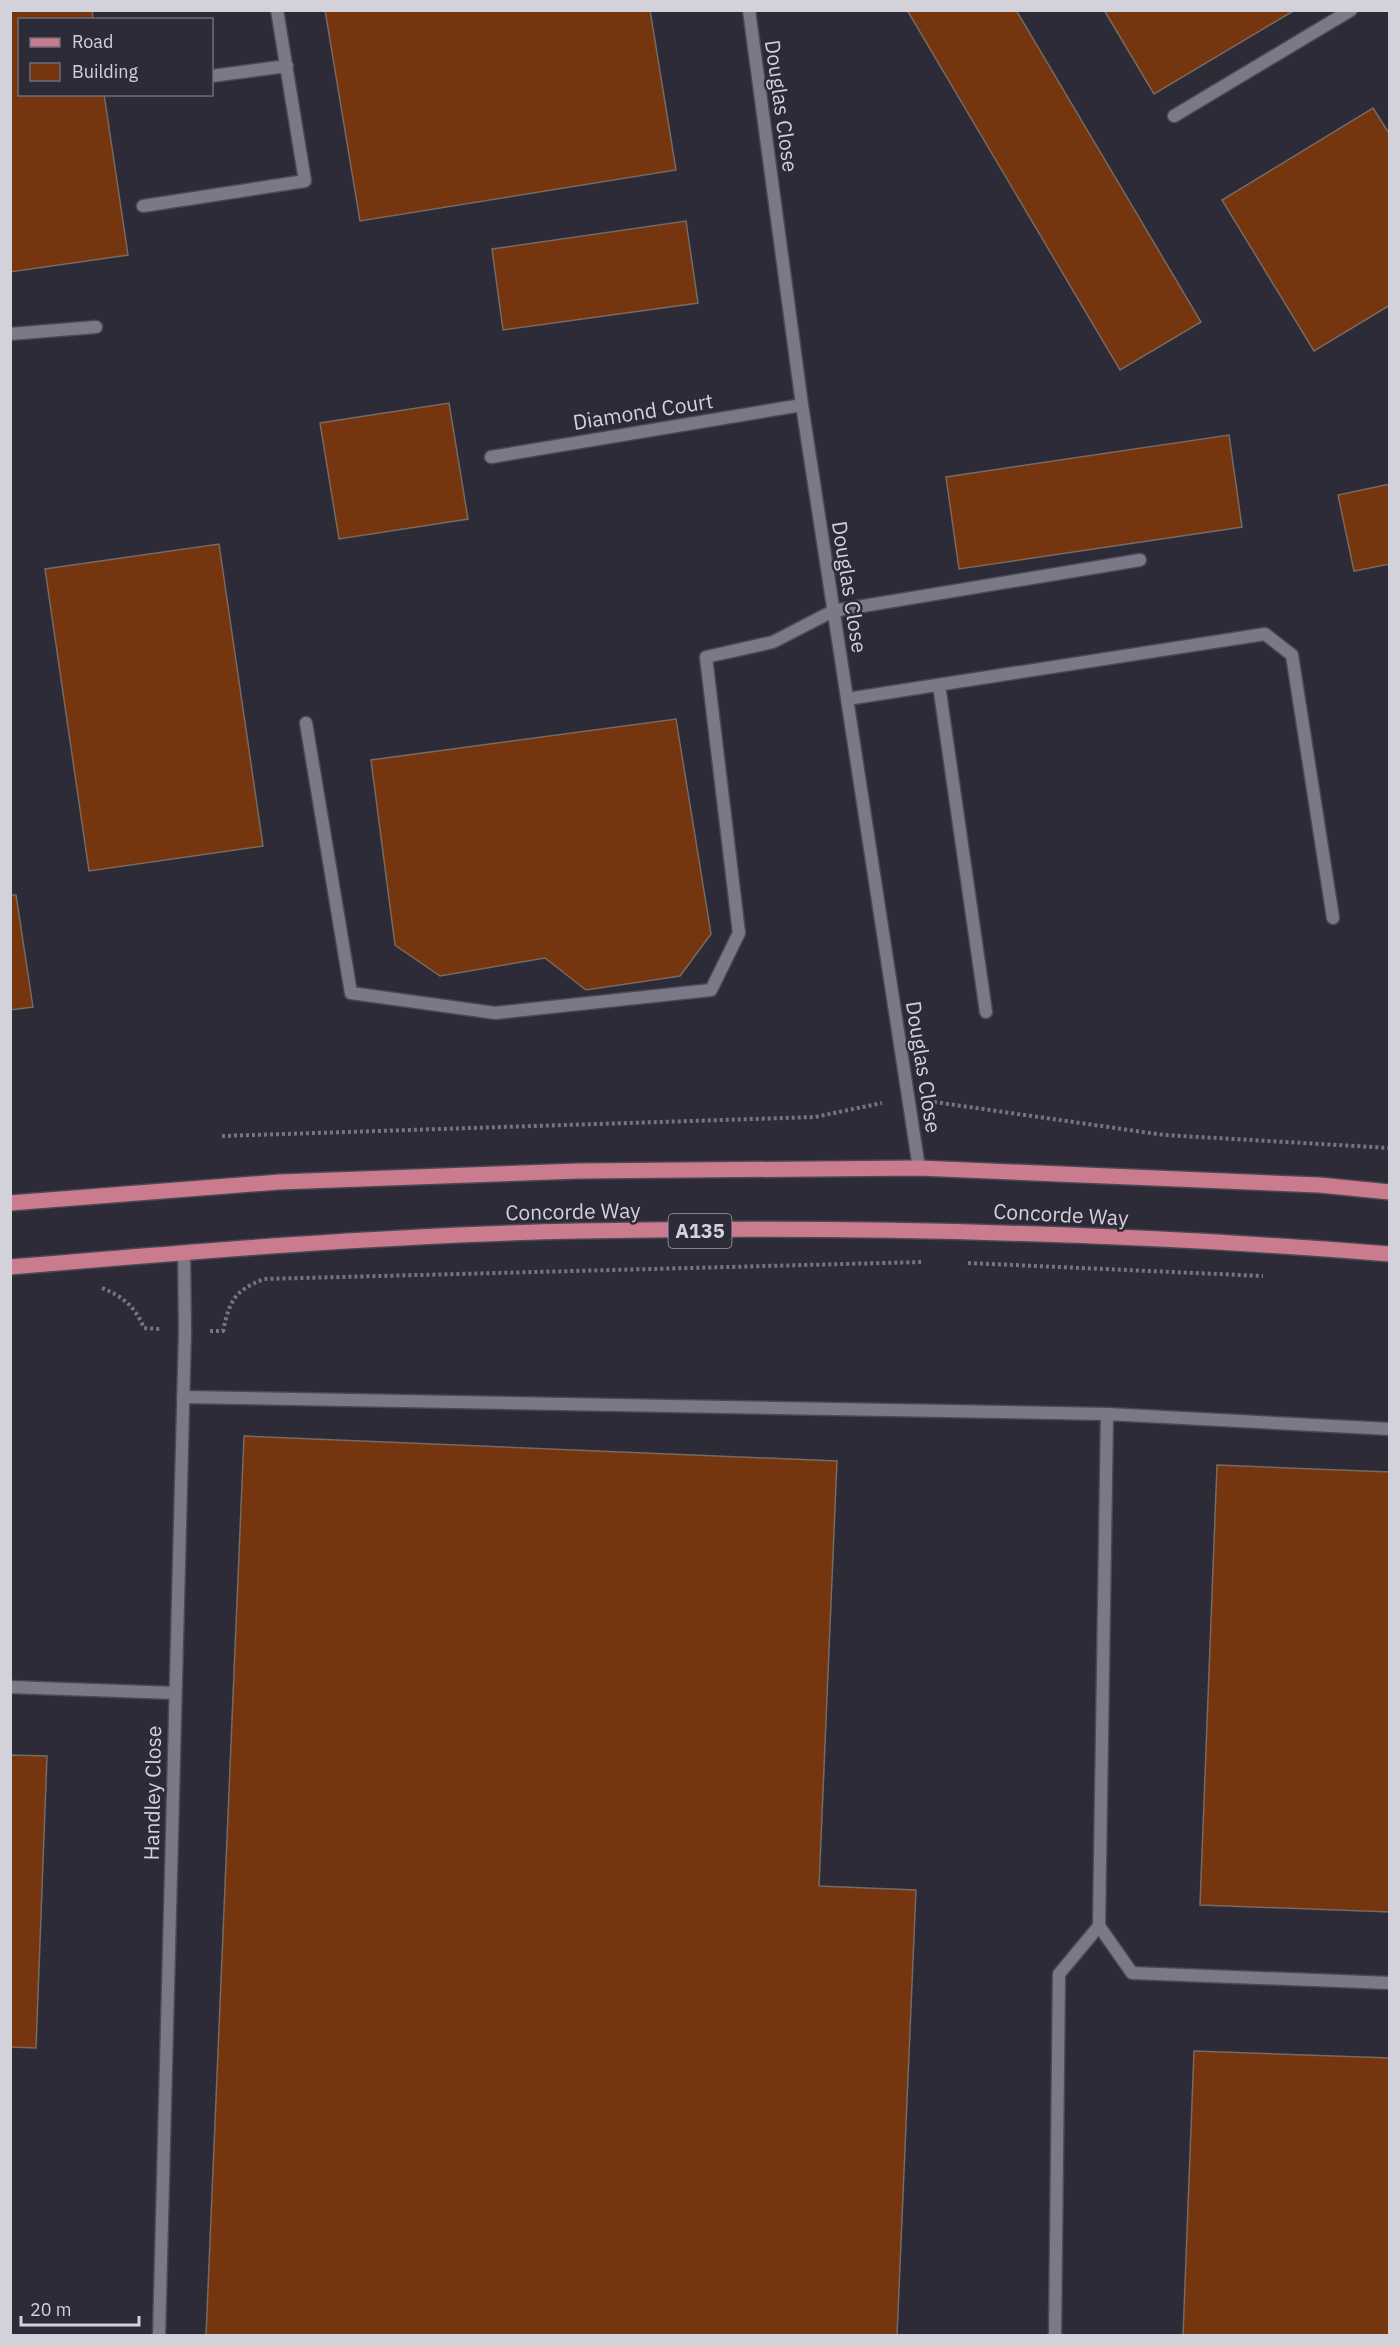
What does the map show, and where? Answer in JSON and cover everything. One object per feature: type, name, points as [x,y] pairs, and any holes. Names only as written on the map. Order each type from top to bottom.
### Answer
[{"type":"main road","name":"Concorde Way","points":[[10,1203],[279,1182],[579,1171],[919,1168],[1319,1185],[1389,1192]]},
{"type":"main road","name":"Concorde Way","points":[[10,1267],[291,1244],[577,1232],[928,1230],[1389,1254]]},
{"type":"street","points":[[143,206],[304,181],[277,10]]},
{"type":"street","name":"Douglas Close","points":[[749,10],[802,405],[919,1168]]},
{"type":"street","points":[[1174,116],[1351,10]]},
{"type":"street","points":[[213,76],[287,66]]},
{"type":"street","points":[[10,334],[96,327]]},
{"type":"street","name":"Diamond Court","points":[[491,457],[802,405]]},
{"type":"street","points":[[306,723],[351,993],[495,1013],[711,990],[739,933],[706,657],[773,642],[833,611],[1140,560]]},
{"type":"street","points":[[847,699],[1265,634],[1292,655],[1333,918]]},
{"type":"street","points":[[939,685],[986,1012]]},
{"type":"street","name":"Handley Close","points":[[159,2336],[185,1331],[184,1252]]},
{"type":"street","points":[[183,1397],[1107,1414],[1389,1429]]},
{"type":"street","points":[[1107,1414],[1099,1926],[1132,1973],[1389,1983]]},
{"type":"street","points":[[10,1686],[176,1693]]},
{"type":"street","points":[[1054,2336],[1059,1974],[1099,1926]]},
{"type":"path","points":[[222,1136],[815,1116],[908,1098],[1164,1135],[1389,1148]]},
{"type":"path","points":[[93,1288],[101,1288],[122,1296],[136,1311],[144,1328],[223,1331],[229,1305],[243,1288],[264,1279],[925,1262]]},
{"type":"path","points":[[960,1263],[1266,1276]]},
{"type":"building","points":[[10,10],[92,10],[93,18],[18,18],[18,96],[104,96],[128,255],[10,272]]},
{"type":"building","points":[[325,10],[650,10],[676,170],[360,221]]},
{"type":"building","points":[[907,10],[1016,10],[1201,322],[1120,370]]},
{"type":"building","points":[[1104,10],[1295,10],[1154,94]]},
{"type":"building","points":[[1373,108],[1390,135],[1390,305],[1314,351],[1222,200]]},
{"type":"building","points":[[686,221],[698,303],[503,330],[492,249]]},
{"type":"building","points":[[449,403],[468,519],[339,539],[320,423]]},
{"type":"building","points":[[1229,435],[1242,527],[959,569],[946,477]]},
{"type":"building","points":[[1390,484],[1390,564],[1354,571],[1338,495]]},
{"type":"building","points":[[219,544],[263,846],[89,871],[45,569]]},
{"type":"building","points":[[676,719],[711,934],[680,976],[586,990],[545,958],[440,976],[395,945],[371,760]]},
{"type":"building","points":[[10,895],[16,895],[33,1007],[10,1010]]},
{"type":"building","points":[[244,1436],[837,1461],[819,1886],[916,1890],[897,2336],[206,2336]]},
{"type":"building","points":[[1217,1465],[1390,1472],[1390,1912],[1200,1905]]},
{"type":"building","points":[[10,1755],[47,1756],[36,2048],[10,2047]]},
{"type":"building","points":[[1194,2051],[1390,2058],[1390,2336],[1183,2336]]}]
